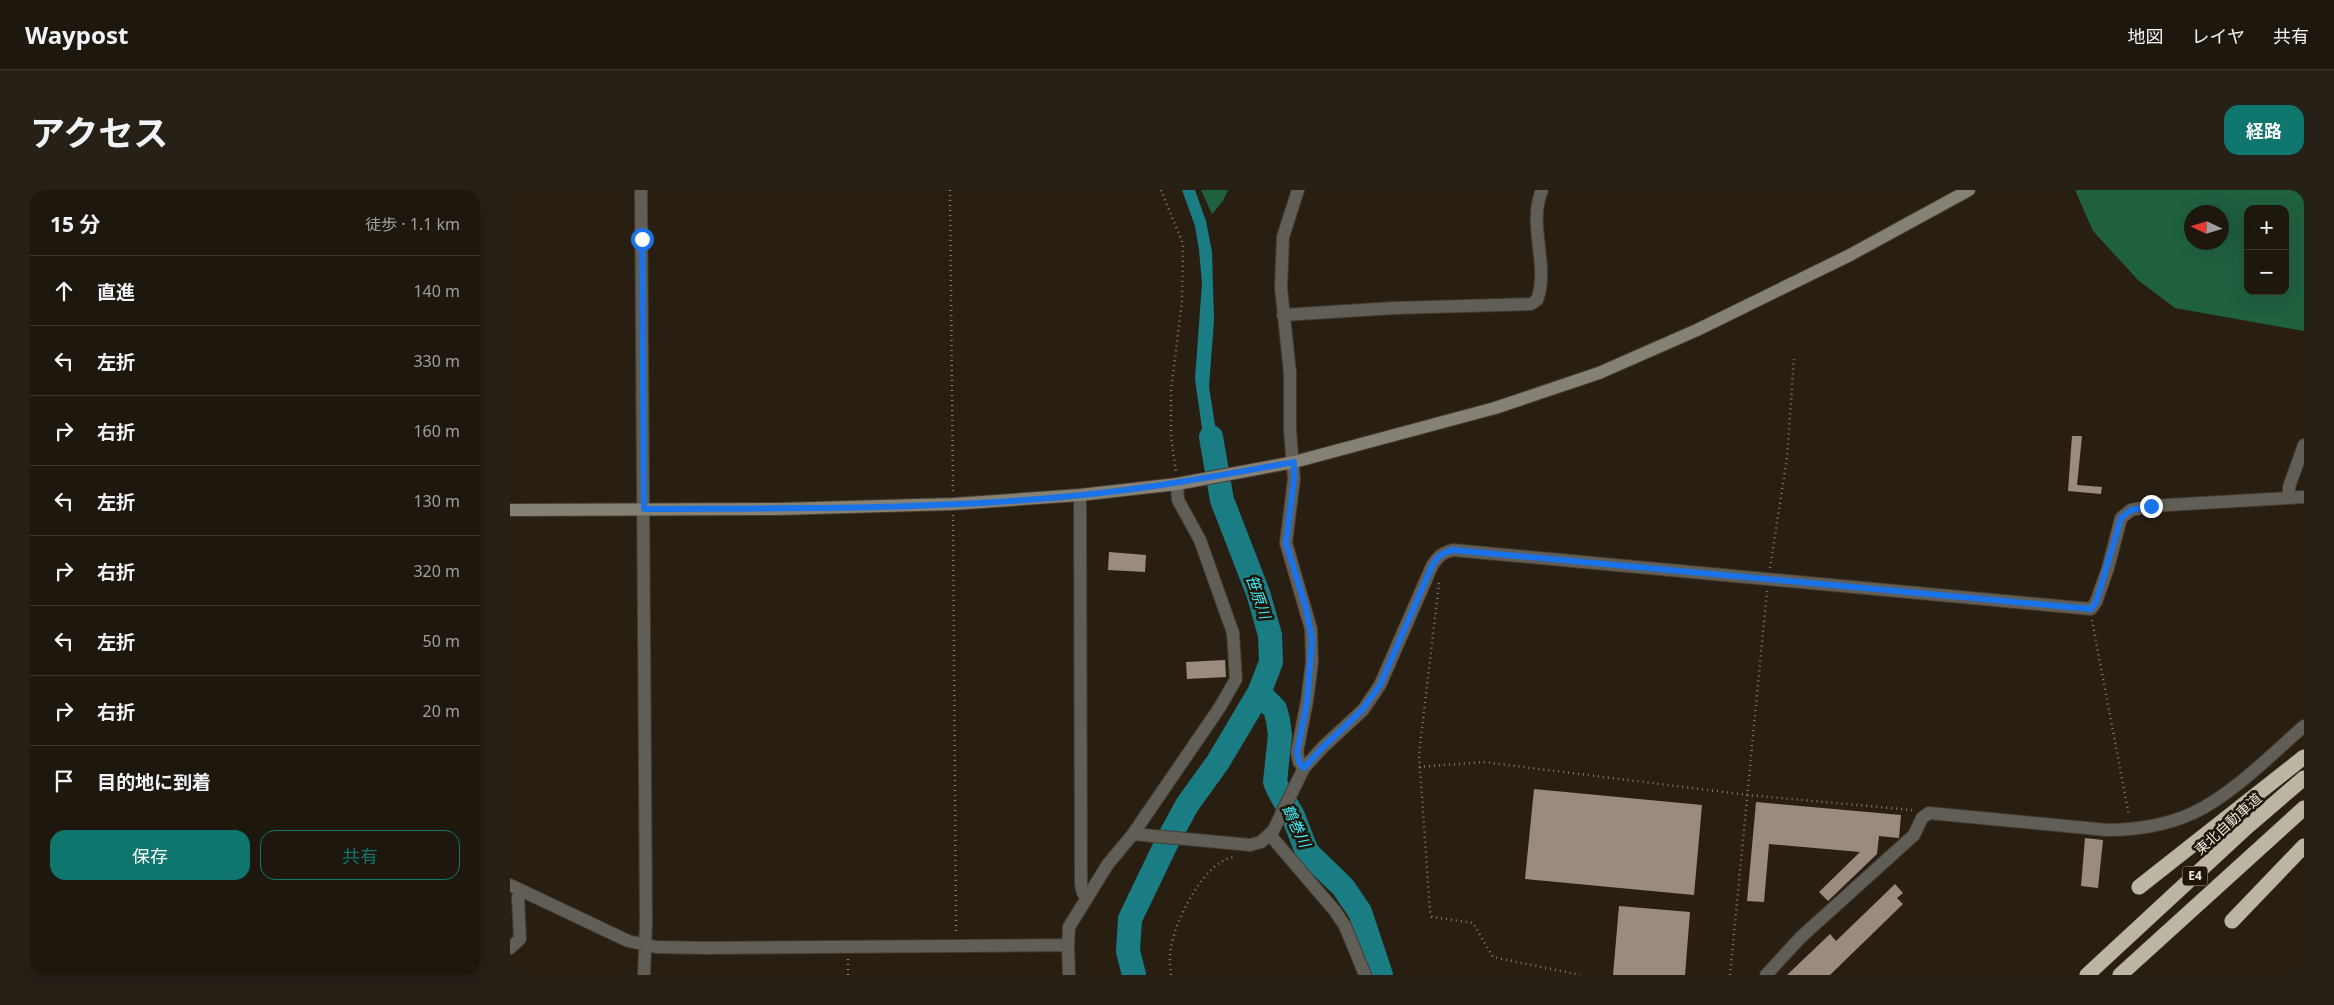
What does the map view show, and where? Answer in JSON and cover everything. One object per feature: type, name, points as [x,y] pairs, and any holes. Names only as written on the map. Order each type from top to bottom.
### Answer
[{"type":"highway","points":[[2139,887],[2304,756]]},
{"type":"highway","name":"東北自動車道","points":[[2087,975],[2247,827],[2304,778]]},
{"type":"highway","name":"E4","points":[[2120,975],[2304,808]]},
{"type":"highway","points":[[2232,921],[2304,846]]},
{"type":"street","points":[[641,190],[646,946],[644,975]]},
{"type":"street","points":[[1298,190],[1283,237],[1283,315],[1290,373],[1290,430],[1294,462],[1294,479],[1286,543],[1306,608],[1312,639],[1307,702],[1297,752],[1302,773]]},
{"type":"street","points":[[1283,315],[1394,308],[1531,304],[1537,300],[1541,287],[1536,211],[1542,190]]},
{"type":"street","points":[[510,510],[953,504],[1080,495],[1177,484],[1294,462],[1495,408],[1599,373],[1697,330],[1832,264],[1969,190]]},
{"type":"street","points":[[2289,497],[2289,487],[2304,445]]},
{"type":"street","points":[[1069,975],[1068,945],[1070,927],[1108,864],[1133,834],[1220,707],[1236,679],[1233,634],[1200,540],[1178,500],[1177,484]]},
{"type":"street","points":[[1080,495],[1081,878],[1082,893],[1087,898]]},
{"type":"street","points":[[1133,834],[1250,845],[1261,842],[1271,833],[1302,773],[1370,702],[1380,685],[1432,566],[1441,554],[1453,550],[2091,609],[2096,602],[2108,568],[2119,523],[2131,510],[2151,506],[2304,496]]},
{"type":"street","points":[[1766,975],[1801,937],[1914,835],[1922,818],[1933,812],[2107,830],[2132,829],[2180,818],[2203,808],[2261,763],[2304,726]]},
{"type":"street","points":[[1271,833],[1346,926],[1365,975]]},
{"type":"street","points":[[515,887],[628,941],[646,946],[695,948],[1068,945]]},
{"type":"street","points":[[510,948],[520,939],[518,897],[515,887]]},
{"type":"path","points":[[950,190],[956,946]]},
{"type":"path","points":[[1161,190],[1183,244],[1182,301],[1172,391],[1171,437],[1177,484]]},
{"type":"path","points":[[1730,975],[1768,580],[1787,458],[1794,360]]},
{"type":"path","points":[[1432,566],[1440,583],[1420,745],[1419,767],[1432,916],[1473,923],[1493,957],[1580,975]]},
{"type":"path","points":[[2091,609],[2132,829]]},
{"type":"path","points":[[1419,767],[1482,762],[1748,795],[1912,810],[1922,818]]},
{"type":"path","points":[[1171,975],[1170,949],[1193,894],[1199,884],[1216,866],[1229,858],[1237,857]]},
{"type":"green space","points":[[1201,190],[1228,190],[1223,201],[1212,214]]},
{"type":"green space","points":[[2075,190],[2304,190],[2304,331],[2175,308],[2138,280],[2093,231]]},
{"type":"water","points":[[1182,190],[1195,190],[1206,221],[1212,252],[1214,320],[1209,387],[1222,469],[1208,470],[1195,379],[1202,283],[1199,250],[1195,226]]},
{"type":"building","points":[[2072,436],[2082,436],[2077,485],[2102,487],[2101,494],[2068,491]]},
{"type":"building","points":[[1109,552],[1146,555],[1145,572],[1108,570]]},
{"type":"building","points":[[1225,660],[1226,677],[1187,679],[1186,662]]},
{"type":"building","points":[[1534,789],[1702,805],[1694,895],[1525,879]]},
{"type":"building","points":[[1756,802],[1901,815],[1899,838],[1879,836],[1877,854],[1828,901],[1819,892],[1860,852],[1769,844],[1764,902],[1747,901]]},
{"type":"building","points":[[2085,838],[2103,840],[2098,888],[2081,886]]},
{"type":"building","points":[[1895,884],[1903,893],[1897,898],[1903,904],[1830,975],[1787,975],[1830,934],[1836,941]]},
{"type":"building","points":[[1619,906],[1690,912],[1685,975],[1613,975]]},
{"type":"waterway","name":"笹原川","points":[[1134,975],[1128,951],[1130,919],[1187,805],[1218,762],[1259,693],[1271,662],[1270,635],[1258,593],[1222,500],[1211,437]]},
{"type":"waterway","name":"鶴巻川","points":[[1259,693],[1275,709],[1278,720],[1280,735],[1275,782],[1293,816],[1307,852],[1343,887],[1360,912],[1381,975]]},
{"type":"route","points":[[642,239],[644,509],[953,504],[1080,495],[1177,484],[1294,462],[1294,479],[1286,543],[1306,608],[1312,639],[1312,662],[1307,702],[1297,748],[1299,762],[1304,768],[1370,702],[1380,685],[1432,566],[1437,557],[1446,552],[1453,550],[2091,609],[2096,602],[2108,568],[2121,518],[2131,510],[2151,506]]}]
